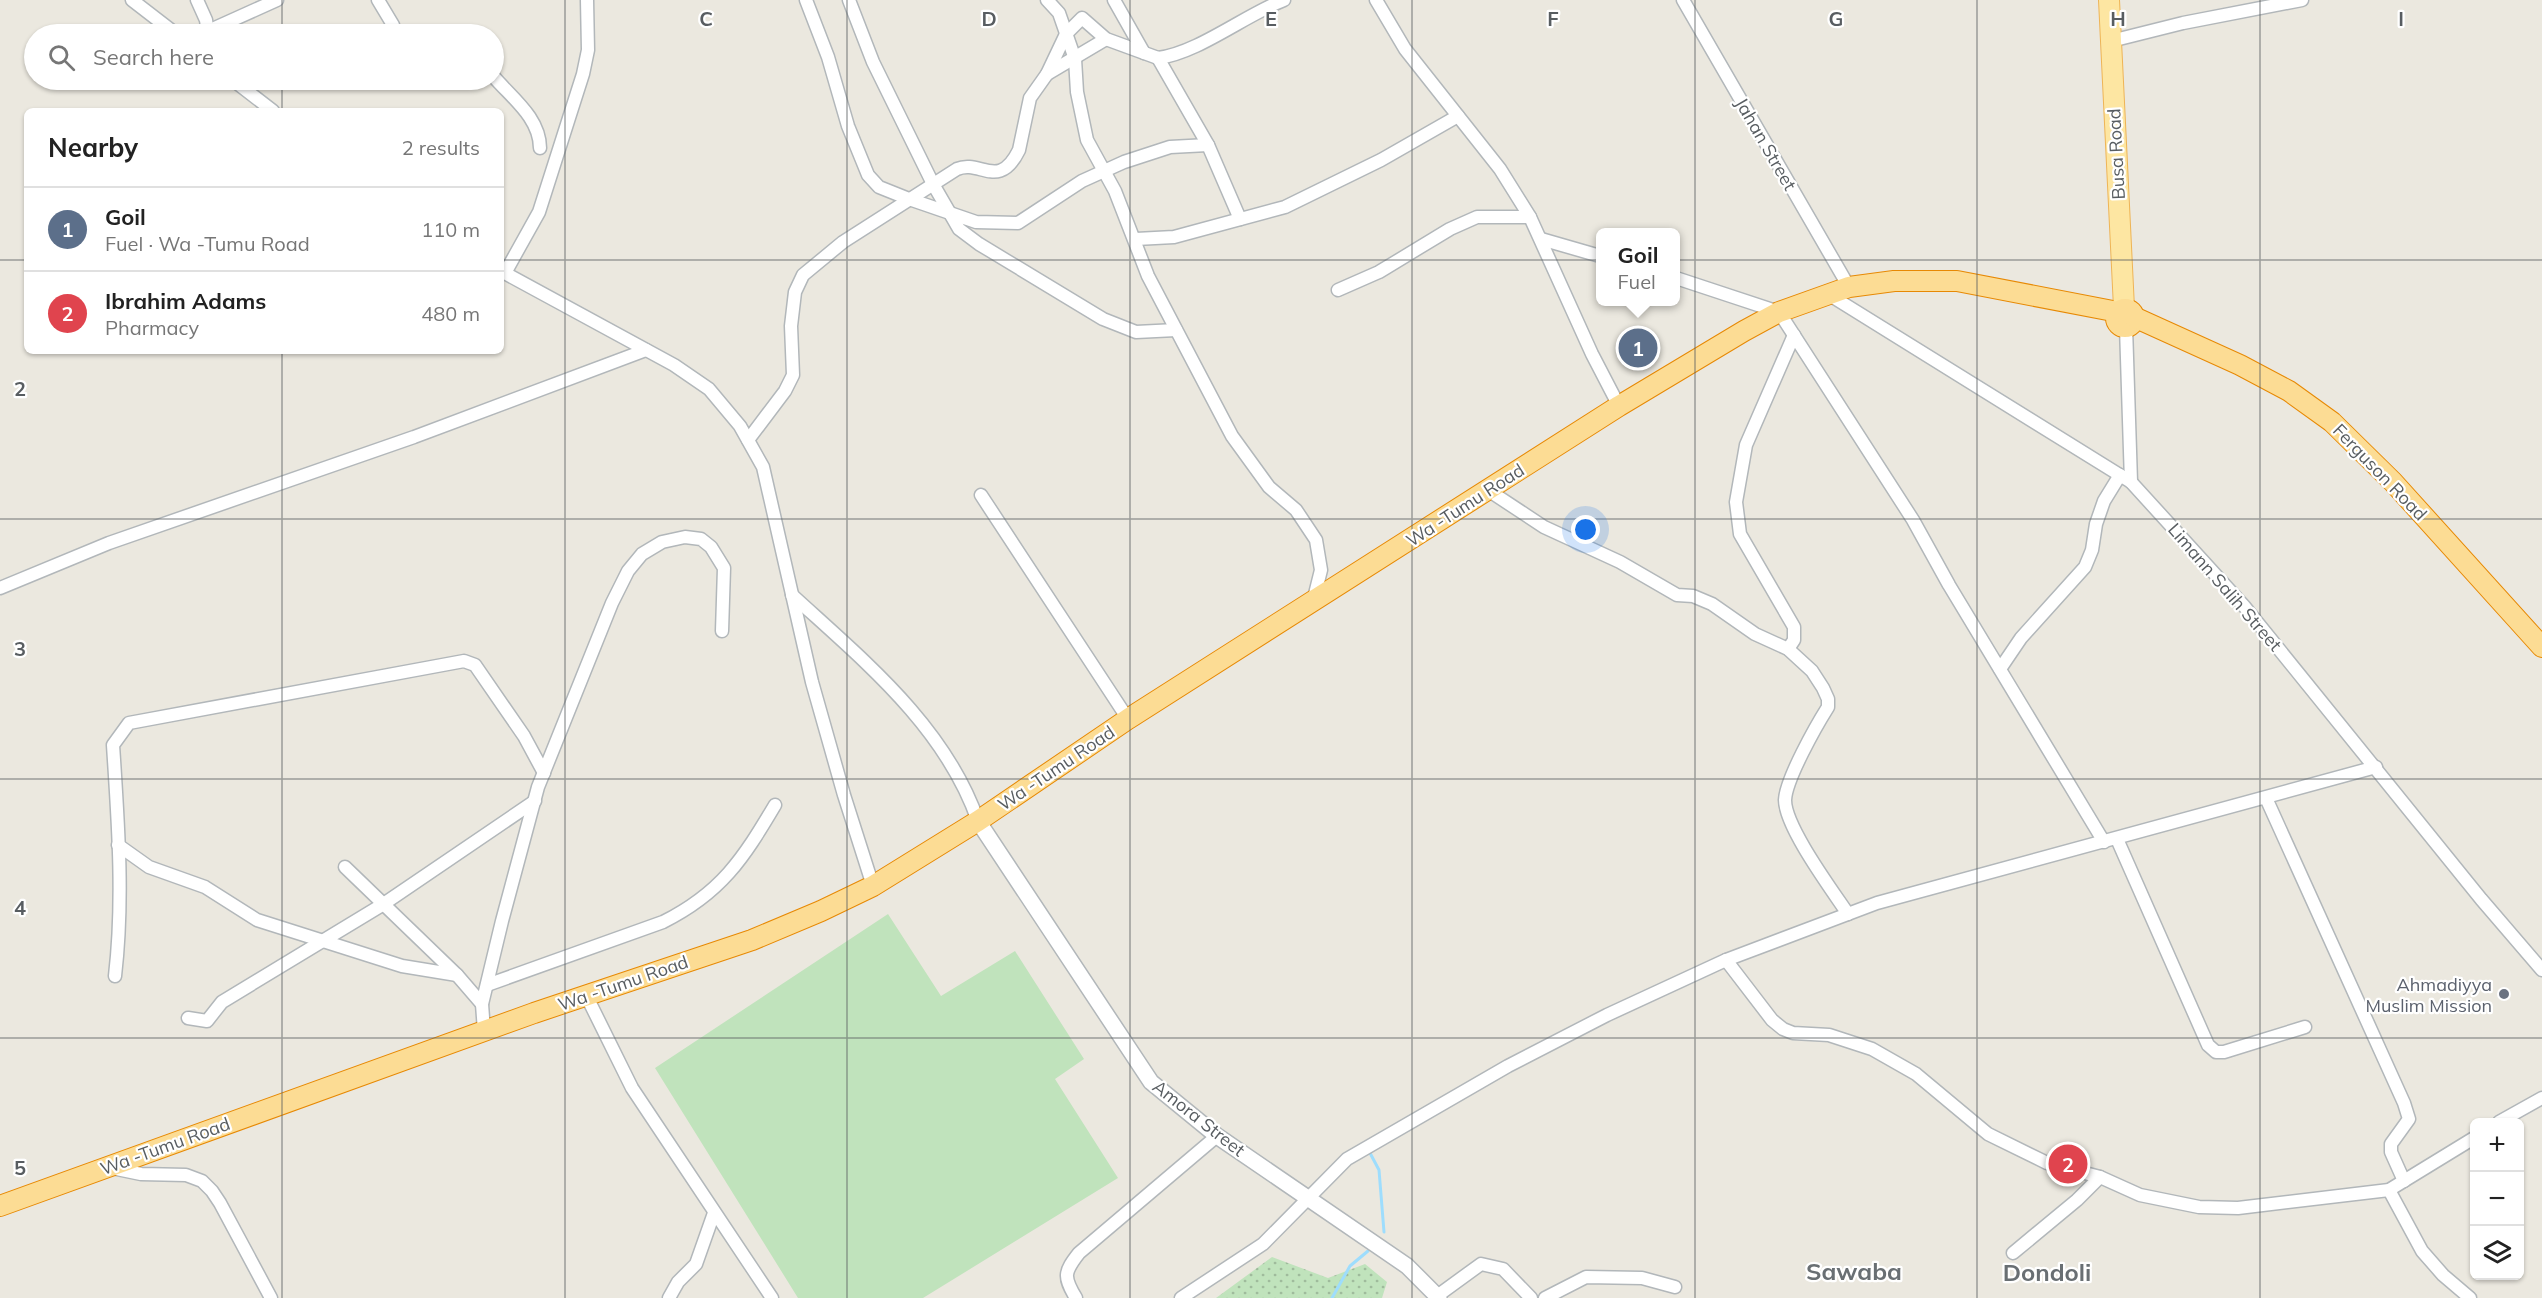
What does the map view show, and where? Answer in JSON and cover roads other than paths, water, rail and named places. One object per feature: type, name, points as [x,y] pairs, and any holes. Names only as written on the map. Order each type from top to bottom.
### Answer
[{"type":"highway","name":"Wa -Tumu Road","points":[[0,1206],[484,1031],[752,940],[873,886],[978,821],[1128,719],[1619,406],[1779,312],[1849,287],[1894,281],[1957,281],[2065,302],[2125,318]]},
{"type":"highway","name":"Ferguson Road","points":[[2125,318],[2186,340],[2240,365],[2289,391],[2332,422],[2393,482],[2542,647]]},
{"type":"main road","name":"Busa Road","points":[[2109,0],[2125,318]]},
{"type":"street","points":[[132,0],[163,24]]},
{"type":"street","points":[[197,0],[207,24]]},
{"type":"street","points":[[227,24],[278,0]]},
{"type":"street","points":[[378,0],[392,24]]},
{"type":"street","points":[[504,270],[539,212],[583,74],[588,50],[587,0]]},
{"type":"street","points":[[806,0],[828,57],[848,126],[868,175],[879,187],[909,199],[976,222],[1018,223],[1082,181],[1105,170],[1170,147],[1208,145]]},
{"type":"street","points":[[849,0],[873,62],[933,184],[959,229],[979,244],[1102,319],[1136,332],[1176,330]]},
{"type":"street","points":[[1047,0],[1059,13],[1075,59],[1077,92],[1088,140],[1105,170],[1136,239],[1148,276],[1232,436],[1269,487],[1296,510],[1316,540],[1321,570],[1313,603]]},
{"type":"street","points":[[1114,0],[1144,53]]},
{"type":"street","points":[[748,440],[785,391],[793,375],[790,326],[795,292],[803,274],[843,243],[964,166],[988,173],[996,172],[1016,157],[1030,98],[1047,74],[1066,34],[1082,18],[1106,39],[1158,58],[1167,57],[1196,45],[1264,8],[1284,0]]},
{"type":"street","points":[[1376,0],[1405,49],[1500,169],[1530,216],[1592,354],[1619,406]]},
{"type":"street","name":"Jahan Street","points":[[1683,0],[1849,287]]},
{"type":"street","points":[[2111,41],[2183,23],[2302,0]]},
{"type":"street","points":[[1047,74],[1106,39]]},
{"type":"street","points":[[1158,58],[1208,145],[1240,219]]},
{"type":"street","points":[[504,87],[519,101],[540,137],[540,148]]},
{"type":"street","points":[[246,90],[269,108]]},
{"type":"street","points":[[1136,239],[1174,237],[1285,207],[1381,160],[1458,116]]},
{"type":"street","points":[[1338,290],[1379,272],[1450,229],[1477,217],[1530,216]]},
{"type":"street","points":[[1541,239],[1596,255]]},
{"type":"street","points":[[504,273],[646,350],[709,388],[740,426],[762,467],[813,682],[844,795],[873,886]]},
{"type":"street","points":[[1680,279],[1779,312],[1913,520],[2000,669],[2110,841],[2208,1045],[2216,1053],[2224,1052],[2305,1027]]},
{"type":"street","name":"Limann Salih Street","points":[[1828,294],[2131,482],[2244,606],[2481,899],[2542,970]]},
{"type":"street","points":[[2125,318],[2131,482]]},
{"type":"street","points":[[1788,649],[1794,639],[1794,627],[1740,534],[1736,502],[1746,445],[1794,335]]},
{"type":"street","points":[[0,588],[109,543],[414,436],[646,350]]},
{"type":"street","points":[[2000,669],[2021,638],[2085,567],[2092,550],[2096,524],[2104,501],[2120,475]]},
{"type":"street","points":[[1488,490],[1544,527],[1620,562],[1677,595],[1693,596],[1712,604],[1755,634],[1788,649],[1812,671],[1828,699],[1828,707],[1794,772],[1785,800],[1789,817],[1807,852],[1848,914]]},
{"type":"street","points":[[981,495],[1128,719]]},
{"type":"street","points":[[484,1031],[482,1004],[535,801],[612,603],[628,571],[642,554],[662,542],[685,537],[701,539],[711,547],[724,568],[722,632]]},
{"type":"street","points":[[792,595],[910,708],[947,755],[970,797],[978,821]]},
{"type":"street","points":[[115,976],[119,941],[118,844],[113,745],[129,723],[464,661],[475,665],[524,736],[544,773]]},
{"type":"street","points":[[1181,1298],[1263,1244],[1347,1159],[1498,1072],[1607,1015],[1726,960],[1877,903],[2376,767]]},
{"type":"street","points":[[2266,798],[2404,1103],[2409,1119],[2391,1144],[2391,1152],[2404,1181]]},
{"type":"street","points":[[188,1018],[207,1021],[222,1002],[384,904],[535,801]]},
{"type":"street","points":[[487,985],[663,922],[691,908],[714,891],[750,847],[775,805]]},
{"type":"street","name":"Amora Street","points":[[978,821],[1151,1082],[1216,1136],[1407,1266],[1438,1297]]},
{"type":"street","points":[[118,844],[149,867],[205,887],[257,920],[402,966],[457,975]]},
{"type":"street","points":[[345,867],[457,975],[482,1004]]},
{"type":"street","points":[[1726,960],[1772,1020],[1783,1029],[1793,1033],[1829,1035],[1872,1049],[1916,1074],[1988,1134],[2047,1163],[2100,1177],[2140,1195],[2199,1207],[2238,1208],[2389,1190],[2470,1141]]},
{"type":"street","points":[[586,995],[632,1088],[772,1298]]},
{"type":"street","points":[[2506,1118],[2542,1098]]},
{"type":"street","points":[[1076,1298],[1066,1281],[1067,1269],[1079,1253],[1216,1136]]},
{"type":"street","points":[[108,1167],[141,1174],[186,1175],[202,1180],[220,1203],[271,1298]]},
{"type":"street","points":[[2013,1253],[2077,1200],[2100,1177]]},
{"type":"street","points":[[2389,1190],[2422,1251],[2443,1275],[2470,1298]]},
{"type":"street","points":[[669,1298],[678,1282],[696,1264],[714,1213]]},
{"type":"street","points":[[1438,1297],[1480,1264],[1503,1269],[1531,1298]]},
{"type":"street","points":[[1545,1298],[1586,1277],[1642,1278],[1674,1287]]},
{"type":"waterway","points":[[1370,1153],[1379,1170],[1384,1232]]},
{"type":"waterway","points":[[1332,1298],[1350,1266],[1368,1251]]},
{"type":"place","name":"Goil","points":[[1638,348]]},
{"type":"place","name":"Ahmadiyya Muslim Mission","points":[[2504,994]]},
{"type":"place","name":"Ibrahim Adams","points":[[2068,1164]]},
{"type":"district","name":"Sawaba","points":[[1854,1271]]},
{"type":"district","name":"Dondoli","points":[[2047,1272]]}]
